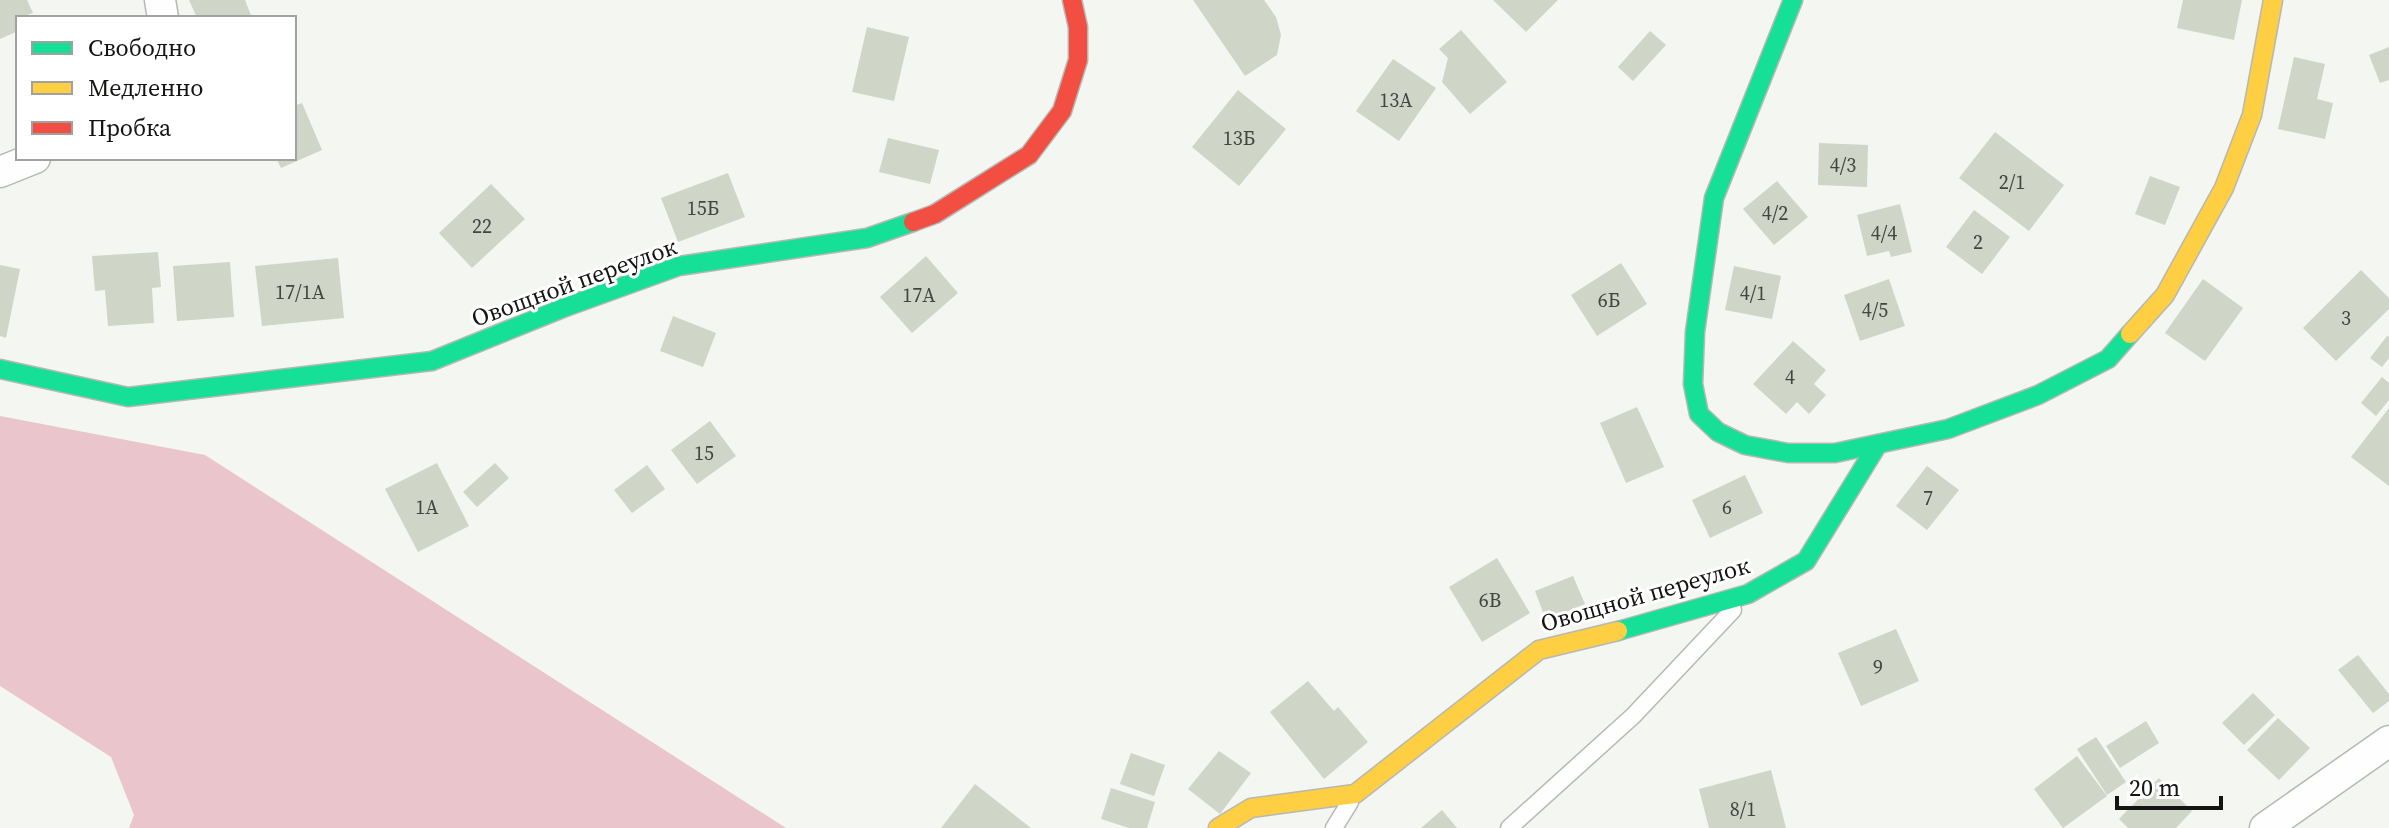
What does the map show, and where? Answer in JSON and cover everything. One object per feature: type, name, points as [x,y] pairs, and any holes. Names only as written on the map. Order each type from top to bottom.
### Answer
[{"type":"street","name":"Овощной переулок","points":[[0,369],[128,397],[432,361],[563,308],[679,266],[783,248],[867,238],[935,214],[1029,155],[1062,111],[1078,60],[1078,27],[1072,0]]},
{"type":"street","points":[[1793,0],[1714,198],[1695,332],[1693,384],[1699,414],[1718,432],[1745,445],[1788,453],[1835,453],[1948,429],[2038,395],[2108,359],[2165,295],[2217,201],[2252,115],[2273,0]]},
{"type":"street","points":[[0,172],[30,160]]},
{"type":"street","name":"Овощной переулок","points":[[1355,794],[1539,650],[1650,623],[1748,594],[1806,561],[1878,444]]},
{"type":"street","points":[[2265,828],[2389,741]]},
{"type":"street","points":[[1218,828],[1251,808],[1355,794]]},
{"type":"lane","points":[[1509,828],[1633,716],[1748,594]]},
{"type":"lane","points":[[1334,828],[1355,794]]},
{"type":"shaded area","points":[[0,416],[205,455],[786,828],[129,828],[134,815],[111,757],[0,686]]},
{"type":"building","points":[[0,0],[27,0],[33,13],[16,16],[16,32],[0,39]]},
{"type":"building","points":[[189,0],[245,0],[251,16],[196,16]]},
{"type":"building","points":[[1193,0],[1264,0],[1276,17],[1281,35],[1277,55],[1245,76]]},
{"type":"building","points":[[1493,0],[1558,0],[1526,32]]},
{"type":"building","points":[[2183,0],[2242,0],[2234,40],[2177,28]]},
{"type":"building","points":[[867,27],[909,37],[894,101],[852,92]]},
{"type":"building","points":[[1461,30],[1507,82],[1470,114],[1442,82],[1448,58],[1439,49]]},
{"type":"building","points":[[1650,31],[1666,45],[1633,81],[1618,67]]},
{"type":"building","points":[[2389,47],[2389,80],[2380,83],[2369,55]]},
{"type":"building","points":[[2294,57],[2325,64],[2317,99],[2333,103],[2325,139],[2278,129]]},
{"type":"building","points":[[1393,59],[1436,88],[1399,141],[1356,111]]},
{"type":"building","points":[[1238,90],[1286,129],[1239,186],[1192,147]]},
{"type":"building","points":[[302,103],[322,150],[281,168],[277,160],[296,160],[296,105]]},
{"type":"building","points":[[1995,132],[2064,185],[2029,231],[1959,178]]},
{"type":"building","points":[[888,138],[939,150],[930,184],[879,172]]},
{"type":"building","points":[[1819,143],[1868,145],[1867,187],[1818,185]]},
{"type":"building","points":[[728,173],[745,217],[678,242],[661,198]]},
{"type":"building","points":[[2150,176],[2180,187],[2165,225],[2135,214]]},
{"type":"building","points":[[1777,181],[1808,217],[1774,245],[1743,209]]},
{"type":"building","points":[[491,184],[525,219],[472,268],[439,233]]},
{"type":"building","points":[[1900,204],[1912,252],[1891,257],[1889,251],[1867,256],[1857,215]]},
{"type":"building","points":[[1974,210],[2010,237],[1982,274],[1946,247]]},
{"type":"building","points":[[158,252],[161,287],[152,288],[154,323],[108,326],[105,290],[95,291],[92,256]]},
{"type":"building","points":[[926,256],[958,293],[912,333],[880,297]]},
{"type":"building","points":[[338,258],[344,318],[262,326],[255,266]]},
{"type":"building","points":[[230,262],[234,317],[177,321],[173,266]]},
{"type":"building","points":[[1621,263],[1647,304],[1597,336],[1571,295]]},
{"type":"building","points":[[0,265],[20,269],[6,338],[0,336]]},
{"type":"building","points":[[1734,266],[1781,276],[1772,319],[1725,310]]},
{"type":"building","points":[[2361,270],[2389,298],[2389,309],[2336,361],[2303,328]]},
{"type":"building","points":[[1889,279],[1905,326],[1860,341],[1844,295]]},
{"type":"building","points":[[2203,279],[2243,308],[2205,361],[2165,333]]},
{"type":"building","points":[[673,316],[716,333],[703,367],[660,351]]},
{"type":"building","points":[[2387,336],[2389,358],[2382,367],[2370,358]]},
{"type":"building","points":[[1793,341],[1826,370],[1814,384],[1826,395],[1809,414],[1797,402],[1786,414],[1753,384]]},
{"type":"building","points":[[2382,377],[2389,383],[2389,400],[2376,416],[2361,403]]},
{"type":"building","points":[[1637,407],[1664,467],[1626,483],[1600,423]]},
{"type":"building","points":[[2389,408],[2389,486],[2351,457]]},
{"type":"building","points":[[710,421],[736,456],[697,484],[671,450]]},
{"type":"building","points":[[437,463],[469,526],[418,552],[385,489]]},
{"type":"building","points":[[495,463],[509,478],[477,507],[463,492]]},
{"type":"building","points":[[647,465],[665,489],[632,513],[614,490]]},
{"type":"building","points":[[1927,466],[1959,490],[1927,530],[1896,506]]},
{"type":"building","points":[[1745,475],[1763,513],[1710,538],[1692,500]]},
{"type":"building","points":[[1497,558],[1530,613],[1482,642],[1449,587]]},
{"type":"building","points":[[1573,576],[1585,604],[1546,620],[1535,591]]},
{"type":"building","points":[[1896,629],[1919,681],[1861,706],[1838,653]]},
{"type":"building","points":[[2358,655],[2389,694],[2389,701],[2373,713],[2338,670]]},
{"type":"building","points":[[1308,681],[1334,711],[1338,707],[1368,742],[1324,779],[1270,712]]},
{"type":"building","points":[[2253,693],[2275,715],[2244,745],[2222,723]]},
{"type":"building","points":[[2278,718],[2310,748],[2279,780],[2247,750]]},
{"type":"building","points":[[2146,721],[2159,743],[2120,768],[2106,746]]},
{"type":"building","points":[[2096,737],[2126,782],[2107,795],[2077,749]]},
{"type":"building","points":[[1219,751],[1251,773],[1220,814],[1188,789]]},
{"type":"building","points":[[1131,753],[1165,765],[1154,796],[1120,784]]},
{"type":"building","points":[[2077,756],[2107,796],[2063,828],[2034,789]]},
{"type":"building","points":[[1771,770],[1786,828],[1709,828],[1699,789]]},
{"type":"building","points":[[2159,778],[2192,811],[2176,828],[2128,828],[2119,819]]},
{"type":"building","points":[[975,784],[1031,828],[941,828]]},
{"type":"building","points":[[1111,788],[1155,802],[1147,828],[1129,828],[1101,819]]},
{"type":"building","points":[[1442,810],[1457,828],[1421,828]]},
{"type":"traffic: fast","points":[[1793,0],[1714,198],[1695,332],[1693,384],[1699,414],[1718,432],[1745,445],[1788,453],[1835,453],[1948,429],[2038,395],[2108,359],[2130,334]]},
{"type":"traffic: fast","points":[[0,369],[128,397],[432,361],[563,308],[679,266],[867,238],[913,222]]},
{"type":"traffic: fast","points":[[1618,631],[1748,594],[1806,561],[1878,444]]},
{"type":"traffic: slow","points":[[2130,334],[2165,295],[2224,188],[2252,115],[2273,0]]},
{"type":"traffic: slow","points":[[1218,828],[1251,808],[1355,794],[1539,650],[1618,631]]},
{"type":"traffic: jam","points":[[913,222],[935,214],[1029,155],[1062,111],[1078,60],[1078,27],[1072,0]]}]
